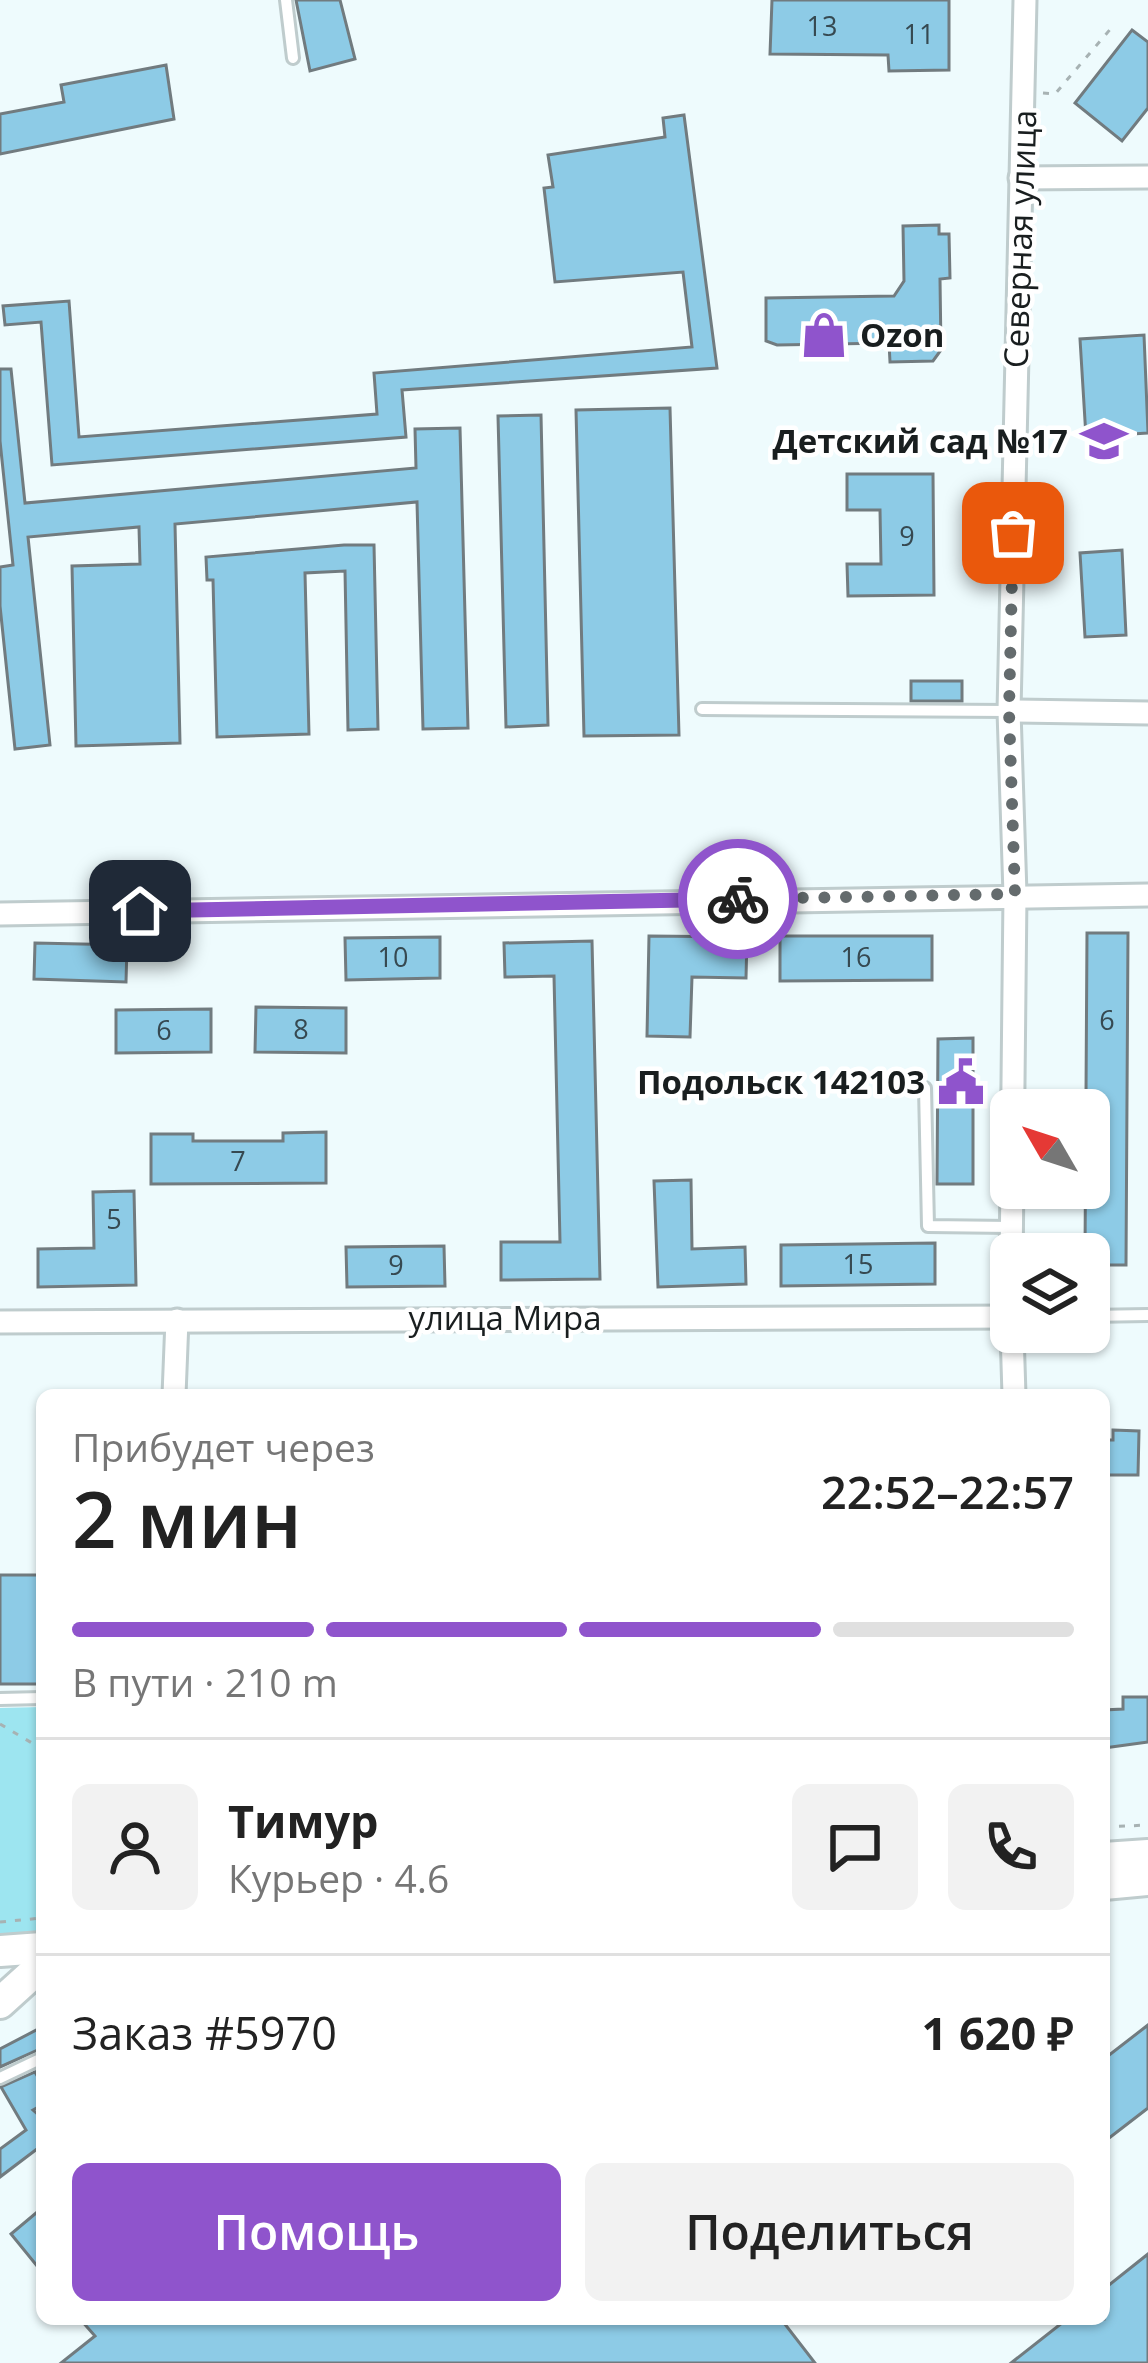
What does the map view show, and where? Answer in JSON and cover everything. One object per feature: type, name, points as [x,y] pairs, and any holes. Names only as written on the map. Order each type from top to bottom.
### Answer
[{"type":"main road","points":[[1110,1858],[1148,1855]]},
{"type":"main road","points":[[1110,1883],[1148,1880]]},
{"type":"main road","points":[[0,1951],[36,1965]]},
{"type":"main road","points":[[0,1977],[36,1967]]},
{"type":"main road","points":[[0,2002],[36,1969]]},
{"type":"street","name":"Северная улица","points":[[1011,1233],[1015,894],[1009,711],[1025,0]]},
{"type":"street","points":[[1020,178],[1148,177]]},
{"type":"street","points":[[1009,711],[1148,713]]},
{"type":"street","points":[[0,914],[1148,895]]},
{"type":"street","name":"улица Мира","points":[[0,1322],[990,1317]]},
{"type":"street","points":[[174,1389],[177,1319]]},
{"type":"street","points":[[1013,1353],[1014,1389]]},
{"type":"lane","points":[[286,0],[293,58]]},
{"type":"lane","points":[[702,709],[1009,711]]},
{"type":"lane","points":[[925,1088],[928,1226],[1011,1227]]},
{"type":"lane","points":[[1110,1316],[1148,1315]]},
{"type":"lane","points":[[0,1699],[36,1698]]},
{"type":"lane","points":[[0,2078],[36,2060]]},
{"type":"path","points":[[1024,91],[1055,94],[1113,26]]},
{"type":"path","points":[[0,1724],[36,1745]]},
{"type":"path","points":[[1110,1827],[1148,1825]]},
{"type":"path","points":[[0,1922],[36,1919]]},
{"type":"shaded area","points":[[36,1707],[36,1940],[0,1943],[0,1708]]},
{"type":"building","points":[[296,0],[340,0],[355,59],[310,71]]},
{"type":"building","points":[[772,0],[949,0],[949,70],[889,71],[888,55],[770,54]]},
{"type":"building","points":[[1132,30],[1148,42],[1148,108],[1122,141],[1075,103]]},
{"type":"building","points":[[166,65],[174,119],[0,154],[0,114],[64,102],[61,85]]},
{"type":"building","points":[[684,115],[717,368],[402,390],[406,437],[52,465],[41,322],[5,325],[3,306],[69,301],[79,437],[377,414],[374,373],[692,347],[683,272],[555,282],[544,188],[553,187],[548,155],[665,137],[663,118]]},
{"type":"building","points":[[939,225],[939,234],[949,234],[950,278],[940,279],[941,350],[933,361],[890,362],[889,343],[777,345],[766,341],[766,298],[894,296],[904,281],[903,226]]},
{"type":"building","points":[[1144,335],[1148,433],[1086,437],[1080,339]]},
{"type":"building","points":[[0,369],[11,369],[25,503],[416,468],[415,429],[460,428],[468,728],[423,729],[417,502],[175,524],[180,743],[76,746],[72,566],[140,564],[139,527],[28,537],[50,745],[15,749],[0,606],[0,567],[13,565],[0,441]]},
{"type":"building","points":[[670,408],[679,735],[584,736],[576,410]]},
{"type":"building","points":[[541,415],[548,725],[506,727],[498,416]]},
{"type":"building","points":[[847,474],[933,474],[934,595],[848,596],[847,564],[881,564],[880,510],[847,510]]},
{"type":"building","points":[[374,545],[378,729],[348,730],[345,571],[305,573],[309,734],[217,737],[213,580],[207,580],[206,557]]},
{"type":"building","points":[[1122,550],[1126,635],[1085,637],[1080,553]]},
{"type":"building","points":[[911,681],[962,681],[962,701],[911,701]]},
{"type":"building","points":[[1087,933],[1128,933],[1126,1265],[1110,1265],[1110,1233],[1085,1233],[1085,1209],[1110,1209],[1110,1089],[1086,1089]]},
{"type":"building","points":[[649,936],[747,937],[746,978],[692,977],[690,1037],[647,1036]]},
{"type":"building","points":[[780,936],[932,936],[932,980],[780,981]]},
{"type":"building","points":[[440,937],[440,978],[346,980],[345,938]]},
{"type":"building","points":[[592,941],[600,1279],[501,1280],[501,1242],[560,1242],[554,976],[505,977],[504,943]]},
{"type":"building","points":[[35,943],[127,945],[126,982],[34,979]]},
{"type":"building","points":[[256,1007],[346,1008],[346,1053],[255,1052]]},
{"type":"building","points":[[211,1009],[211,1052],[116,1053],[116,1010]]},
{"type":"building","points":[[973,1038],[973,1184],[937,1184],[938,1039]]},
{"type":"building","points":[[326,1132],[326,1183],[151,1184],[151,1134],[193,1134],[193,1141],[283,1141],[283,1133]]},
{"type":"building","points":[[691,1180],[692,1249],[745,1247],[746,1284],[658,1287],[654,1181]]},
{"type":"building","points":[[134,1191],[136,1285],[38,1287],[38,1249],[94,1248],[93,1192]]},
{"type":"building","points":[[935,1243],[935,1284],[781,1286],[781,1245]]},
{"type":"building","points":[[444,1246],[445,1286],[347,1287],[346,1247]]},
{"type":"building","points":[[1113,1430],[1139,1431],[1138,1475],[1110,1475]]},
{"type":"building","points":[[0,1575],[36,1575],[36,1684],[0,1684]]},
{"type":"building","points":[[1123,1697],[1148,1697],[1148,1742],[1110,1747],[1110,1710],[1123,1709]]},
{"type":"building","points":[[1148,2025],[1148,2108],[1110,2137],[1110,2054]]},
{"type":"building","points":[[36,2030],[36,2051],[0,2067],[0,2049]]},
{"type":"building","points":[[36,2074],[36,2150],[0,2177],[0,2149],[26,2130],[1,2087]]},
{"type":"building","points":[[36,2213],[36,2265],[11,2234]]},
{"type":"building","points":[[1148,2254],[1148,2363],[1011,2363],[1059,2325],[1110,2325],[1110,2284]]},
{"type":"building","points":[[85,2325],[786,2325],[815,2363],[61,2363],[95,2336]]},
{"type":"way so far","points":[[738,899],[1015,894],[1009,711],[1013,533]]},
{"type":"place","name":"Ozon","points":[[824,335]]},
{"type":"place","name":"Детский сад №17","points":[[1104,441]]},
{"type":"place","name":"Подольск 142103","points":[[961,1082]]},
{"type":"route","points":[[140,911],[738,899]]}]
